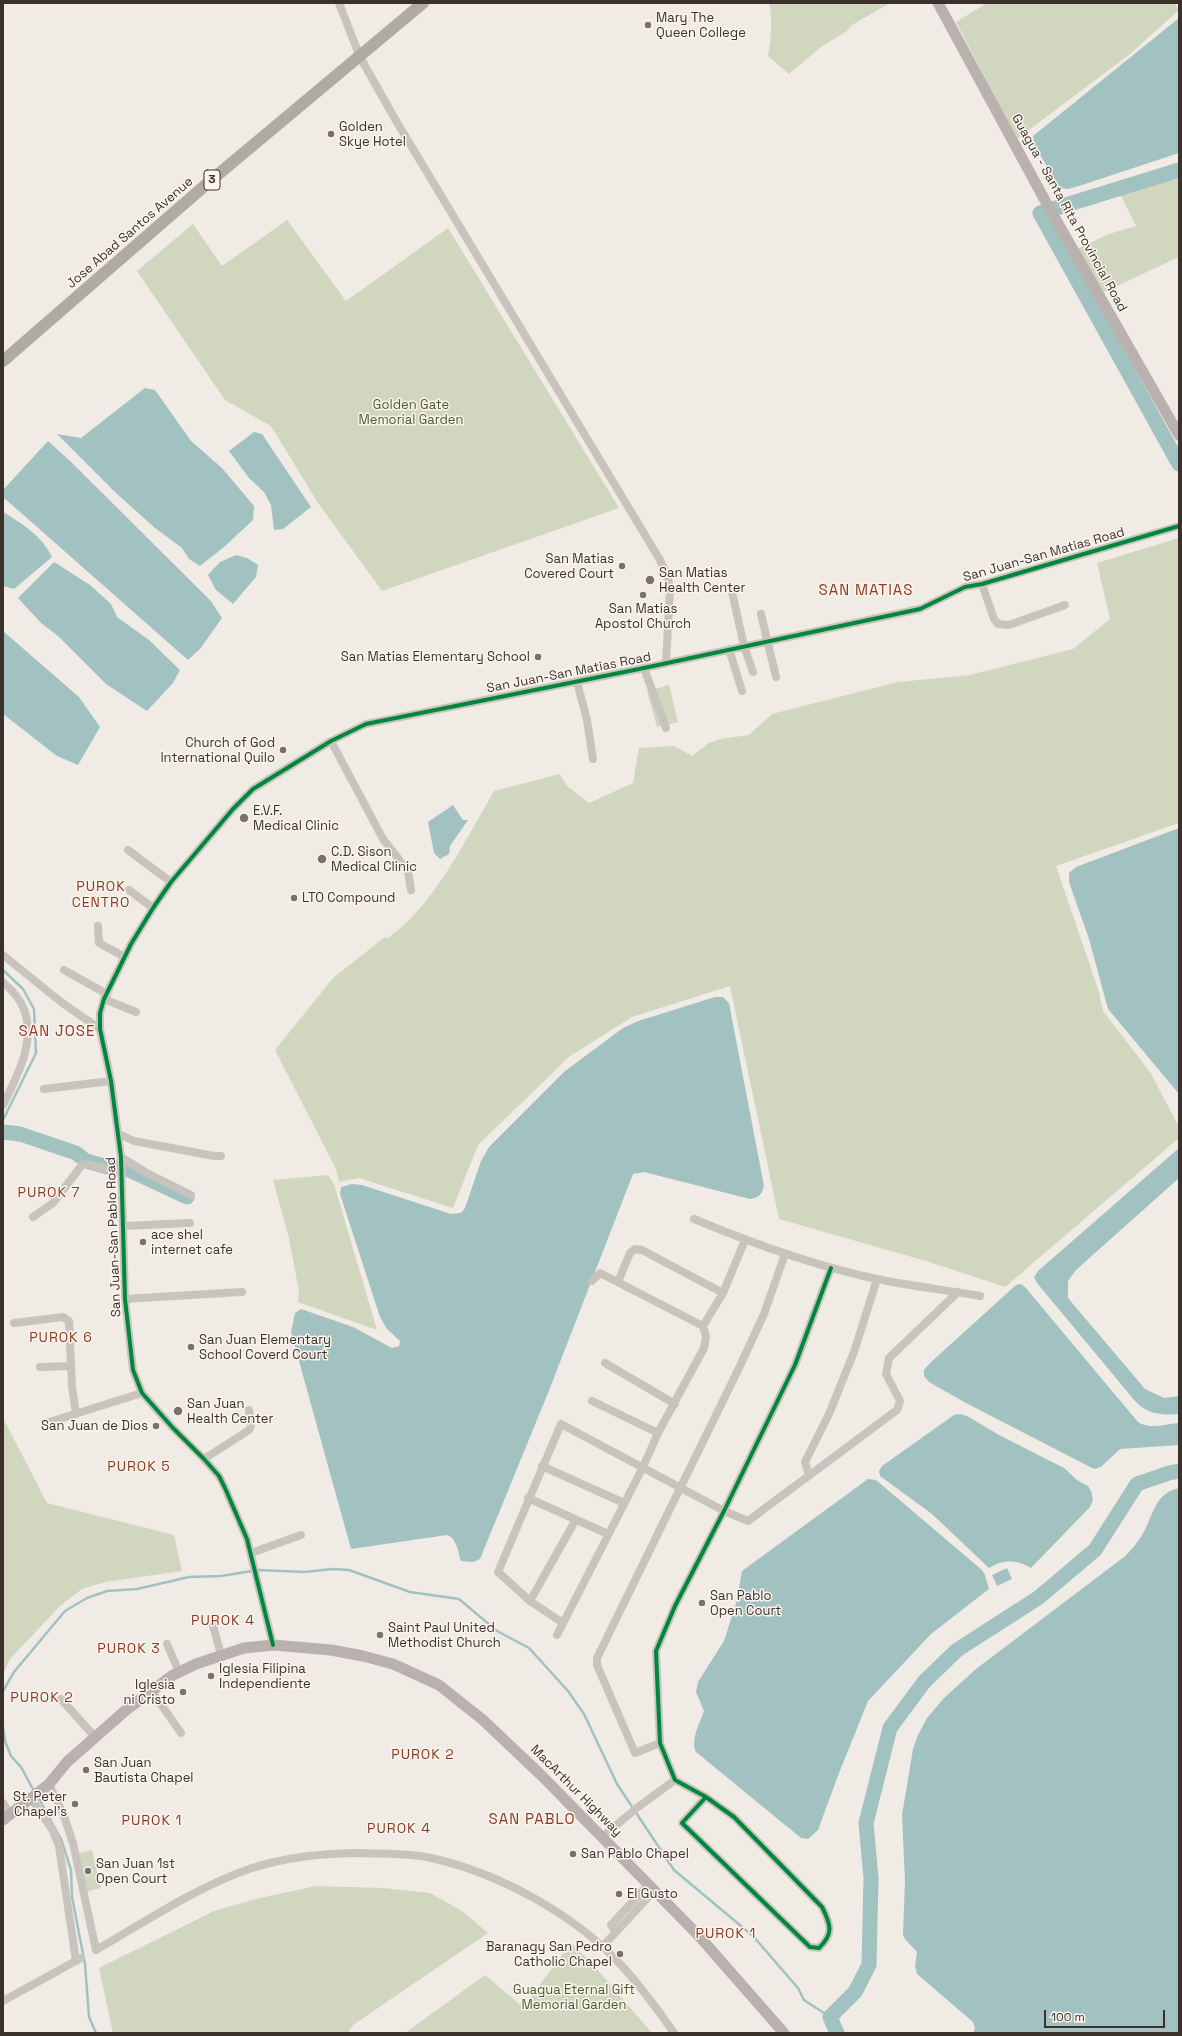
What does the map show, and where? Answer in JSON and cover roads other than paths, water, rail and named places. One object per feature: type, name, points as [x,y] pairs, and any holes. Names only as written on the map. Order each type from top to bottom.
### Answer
[{"type":"highway","name":"Jose Abad Santos Avenue","points":[[3,362],[215,178],[423,3]]},
{"type":"main road","name":"Guagua - Santa Rita Provincial Road","points":[[938,3],[1057,223],[1179,435]]},
{"type":"main road","name":"MacArthur Highway","points":[[7,1817],[48,1784],[66,1762],[95,1737],[152,1690],[179,1672],[221,1655],[244,1648],[273,1644],[331,1650],[385,1662],[439,1685],[462,1702],[494,1730],[699,1936],[784,2033]]},
{"type":"street","points":[[340,3],[360,57],[411,146],[660,560],[667,575],[670,588],[666,663]]},
{"type":"street","name":"San Juan-San Matias Road","points":[[100,1029],[100,1013],[125,957],[153,908],[171,882],[202,844],[253,789],[331,741],[366,724],[577,682],[920,609],[965,587],[982,584],[1179,526]]},
{"type":"street","points":[[982,584],[994,620],[998,624],[1009,625],[1065,605]]},
{"type":"street","points":[[732,592],[744,646],[753,672]]},
{"type":"street","points":[[761,614],[776,677]]},
{"type":"street","points":[[729,649],[742,691]]},
{"type":"street","points":[[644,668],[666,728]]},
{"type":"street","points":[[577,682],[587,720],[593,759]]},
{"type":"street","points":[[331,741],[382,839],[408,872],[411,890]]},
{"type":"street","points":[[128,850],[171,882]]},
{"type":"street","points":[[129,890],[153,908]]},
{"type":"street","points":[[98,926],[99,944],[125,957]]},
{"type":"street","points":[[3,955],[61,1002],[100,1029]]},
{"type":"street","points":[[64,970],[106,997],[136,1012]]},
{"type":"street","points":[[3,982],[21,1002],[26,1014],[27,1046],[18,1075],[3,1106]]},
{"type":"street","name":"San Juan-San Pablo Road","points":[[100,1029],[111,1081],[122,1159],[125,1299],[133,1370],[142,1393],[219,1476],[242,1526],[254,1563],[273,1644]]},
{"type":"street","points":[[44,1089],[111,1081]]},
{"type":"street","points":[[119,1134],[134,1141],[221,1156]]},
{"type":"street","points":[[122,1159],[191,1194]]},
{"type":"street","points":[[32,1217],[53,1203],[82,1165],[87,1164],[122,1172]]},
{"type":"street","points":[[694,1218],[745,1240],[831,1268],[877,1279],[980,1296]]},
{"type":"street","points":[[123,1226],[190,1223]]},
{"type":"street","points":[[557,1635],[643,1467],[658,1433],[704,1348],[706,1337],[703,1326],[723,1293],[745,1240]]},
{"type":"street","points":[[618,1282],[630,1253],[635,1249],[642,1250],[723,1293]]},
{"type":"street","points":[[660,1743],[635,1753],[597,1665],[597,1661],[764,1314],[785,1254]]},
{"type":"street","points":[[706,1797],[682,1823],[810,1947],[819,1948],[826,1941],[831,1932],[828,1918],[822,1907],[734,1817],[706,1797],[675,1780],[660,1743],[656,1651],[675,1606],[724,1511],[795,1365],[831,1268]]},
{"type":"street","points":[[592,1281],[600,1273],[703,1326]]},
{"type":"street","points":[[809,1475],[805,1462],[829,1414],[854,1352],[877,1279]]},
{"type":"street","points":[[125,1299],[242,1292]]},
{"type":"street","points":[[563,1623],[530,1600],[498,1572],[528,1498],[561,1424],[724,1511],[748,1521],[897,1410],[900,1402],[886,1374],[889,1358],[958,1292]]},
{"type":"street","points":[[14,1322],[63,1317],[67,1318],[70,1324],[76,1414]]},
{"type":"street","points":[[606,1363],[675,1404]]},
{"type":"street","points":[[40,1367],[72,1366]]},
{"type":"street","points":[[46,1423],[142,1393]]},
{"type":"street","points":[[592,1401],[658,1433]]},
{"type":"street","points":[[204,1459],[249,1430],[251,1426],[249,1410]]},
{"type":"street","points":[[542,1466],[624,1503]]},
{"type":"street","points":[[528,1498],[575,1521],[608,1534]]},
{"type":"street","points":[[530,1600],[575,1521]]},
{"type":"street","points":[[250,1553],[301,1535]]},
{"type":"street","points":[[211,1618],[221,1655]]},
{"type":"street","points":[[167,1644],[179,1672]]},
{"type":"street","points":[[152,1690],[181,1733]]},
{"type":"street","points":[[61,1699],[95,1737]]},
{"type":"street","points":[[602,1837],[625,1817],[675,1780]]},
{"type":"street","points":[[48,1784],[64,1816],[73,1843],[96,1950],[178,1902],[222,1880],[253,1868],[289,1859],[337,1853],[384,1854],[431,1858],[492,1878],[528,1894],[560,1914],[602,1947],[622,1966],[649,1997],[674,2033]]},
{"type":"street","points":[[3,2001],[78,1959],[59,1846],[54,1831],[34,1796]]},
{"type":"street","points":[[3,1803],[7,1817]]},
{"type":"street","points":[[602,1947],[651,1888]]},
{"type":"water","points":[[1179,18],[1179,153],[1082,185],[1068,189],[1060,188],[1034,145],[1033,136]]},
{"type":"water","points":[[145,388],[155,390],[191,441],[222,468],[254,506],[253,520],[224,547],[200,566],[189,559],[182,548],[155,528],[116,493],[57,434],[81,438]]},
{"type":"water","points":[[254,432],[262,434],[311,507],[283,529],[274,530],[271,505],[264,492],[249,478],[229,451]]},
{"type":"water","points":[[48,441],[211,601],[222,618],[200,649],[188,660],[3,497],[3,490]]},
{"type":"water","points":[[3,512],[31,531],[43,543],[52,557],[14,589],[3,586]]},
{"type":"water","points":[[236,555],[247,558],[258,565],[256,577],[233,604],[216,590],[208,575],[220,562]]},
{"type":"water","points":[[54,562],[90,585],[111,604],[117,617],[149,640],[180,670],[173,683],[147,711],[106,684],[58,636],[41,623],[18,598]]},
{"type":"water","points":[[3,631],[79,697],[100,727],[78,765],[57,756],[3,714]]},
{"type":"water","points":[[453,805],[463,820],[468,820],[450,846],[449,854],[440,859],[434,853],[428,822]]},
{"type":"water","points":[[1179,828],[1179,1094],[1108,1009],[1089,939],[1069,882],[1069,873],[1076,867]]},
{"type":"water","points":[[715,997],[723,997],[729,1003],[764,1186],[761,1194],[750,1199],[644,1172],[633,1174],[548,1393],[480,1559],[473,1562],[461,1561],[455,1542],[447,1535],[351,1549],[291,1332],[295,1313],[301,1309],[353,1327],[392,1348],[399,1346],[400,1341],[387,1329],[380,1317],[340,1194],[341,1187],[352,1184],[362,1185],[451,1214],[461,1213],[465,1208],[481,1161],[489,1147],[565,1071],[623,1028],[638,1021]]},
{"type":"water","points":[[1179,1148],[1179,1178],[1076,1270],[1068,1281],[1068,1298],[1145,1389],[1164,1398],[1179,1396],[1179,1414],[1166,1414],[1150,1412],[1135,1401],[1037,1283],[1034,1277],[1038,1271]]},
{"type":"water","points":[[1021,1284],[1138,1422],[1148,1426],[1179,1423],[1179,1445],[1120,1449],[1101,1467],[1094,1469],[966,1403],[929,1382],[924,1376],[924,1370],[930,1363],[1016,1285]]},
{"type":"water","points":[[960,1414],[967,1416],[999,1435],[1064,1468],[1077,1480],[1088,1486],[1091,1491],[1093,1500],[1090,1507],[1031,1568],[1020,1563],[1010,1561],[994,1565],[989,1568],[932,1514],[880,1476],[879,1471],[882,1466],[954,1415]]},
{"type":"water","points":[[868,1479],[876,1480],[982,1570],[989,1589],[931,1634],[868,1701],[818,1830],[808,1839],[801,1838],[696,1752],[694,1742],[704,1711],[696,1692],[698,1682],[724,1641],[737,1600],[742,1571]]},
{"type":"water","points":[[1179,1488],[1179,2033],[973,2033],[975,2028],[973,2022],[917,1974],[915,1966],[917,1952],[905,1939],[903,1934],[905,1881],[902,1815],[913,1749],[918,1735],[927,1718],[944,1698],[976,1669],[1124,1557],[1134,1547],[1140,1538],[1159,1500],[1170,1491]]},
{"type":"water","points":[[1007,1568],[1012,1579],[997,1586],[992,1575]]},
{"type":"waterway","points":[[1179,170],[1040,213],[1179,464]]},
{"type":"waterway","points":[[3,970],[23,989],[34,1009],[36,1053],[3,1120]]},
{"type":"waterway","points":[[3,1132],[20,1134],[76,1153],[86,1161],[108,1167],[123,1167],[187,1197]]},
{"type":"waterway","points":[[837,2033],[830,2017],[855,1992],[869,1965],[871,1878],[866,1823],[890,1728],[924,1682],[957,1650],[1038,1598],[1095,1550],[1137,1484],[1179,1471]]},
{"type":"waterway","points":[[3,1691],[14,1672],[65,1611],[87,1598],[107,1591],[137,1589],[189,1577],[221,1576],[258,1570],[305,1572],[332,1569],[349,1570],[410,1592],[459,1599],[497,1631],[529,1648],[568,1691],[584,1714],[617,1784],[674,1870],[753,1936],[798,1988],[804,2000],[830,2017]]},
{"type":"waterway","points":[[3,1727],[5,1741],[11,1756],[21,1767],[34,1791]]},
{"type":"waterway","points":[[38,1797],[61,1839],[71,1870],[72,1897],[85,1964],[89,2017],[96,2033]]},
{"type":"place","name":"Mary The Queen College","points":[[648,25]]},
{"type":"place","name":"Golden Skye Hotel","points":[[331,134]]},
{"type":"place","name":"San Matias Covered Court","points":[[622,566]]},
{"type":"place","name":"San Matias Health Center","points":[[650,580]]},
{"type":"place","name":"San Matias Apostol Church","points":[[643,595]]},
{"type":"place","name":"San Matias Elementary School","points":[[538,657]]},
{"type":"place","name":"Church of God International Quilo","points":[[283,750]]},
{"type":"place","name":"E.V.F. Medical Clinic","points":[[244,818]]},
{"type":"place","name":"C.D. Sison Medical Clinic","points":[[322,859]]},
{"type":"place","name":"LTO Compound","points":[[294,898]]},
{"type":"place","name":"ace shel internet cafe","points":[[143,1242]]},
{"type":"place","name":"San Juan Elementary School Coverd Court","points":[[191,1347]]},
{"type":"place","name":"San Juan Health Center","points":[[178,1411]]},
{"type":"place","name":"San Juan de Dios","points":[[156,1426]]},
{"type":"place","name":"San Pablo Open Court","points":[[702,1603]]},
{"type":"place","name":"Saint Paul United Methodist Church","points":[[380,1635]]},
{"type":"place","name":"Iglesia Filipina Independiente","points":[[211,1676]]},
{"type":"place","name":"Iglesia ni Cristo","points":[[183,1692]]},
{"type":"place","name":"San Juan Bautista Chapel","points":[[86,1770]]},
{"type":"place","name":"St. Peter Chapel's","points":[[75,1804]]},
{"type":"place","name":"San Pablo Chapel","points":[[573,1854]]},
{"type":"place","name":"San Juan 1st Open Court","points":[[88,1871]]},
{"type":"place","name":"El Gusto","points":[[619,1894]]},
{"type":"place","name":"Baranagy San Pedro Catholic Chapel","points":[[620,1954]]},
{"type":"district","name":"SAN MATIAS","points":[[866,591]]},
{"type":"district","name":"PUROK CENTRO","points":[[101,896]]},
{"type":"district","name":"SAN JOSE","points":[[57,1032]]},
{"type":"district","name":"PUROK 7","points":[[49,1193]]},
{"type":"district","name":"PUROK 6","points":[[61,1338]]},
{"type":"district","name":"PUROK 5","points":[[139,1467]]},
{"type":"district","name":"PUROK 4","points":[[223,1621]]},
{"type":"district","name":"PUROK 3","points":[[129,1649]]},
{"type":"district","name":"PUROK 2","points":[[42,1698]]},
{"type":"district","name":"PUROK 2","points":[[423,1755]]},
{"type":"district","name":"SAN PABLO","points":[[532,1820]]},
{"type":"district","name":"PUROK 1","points":[[152,1821]]},
{"type":"district","name":"PUROK 4","points":[[399,1829]]},
{"type":"district","name":"PUROK 1","points":[[726,1934]]},
{"type":"park label","name":"Golden Gate Memorial Garden","points":[[411,412]]},
{"type":"park label","name":"Guagua Eternal Gift Memorial Garden","points":[[574,1998]]}]
